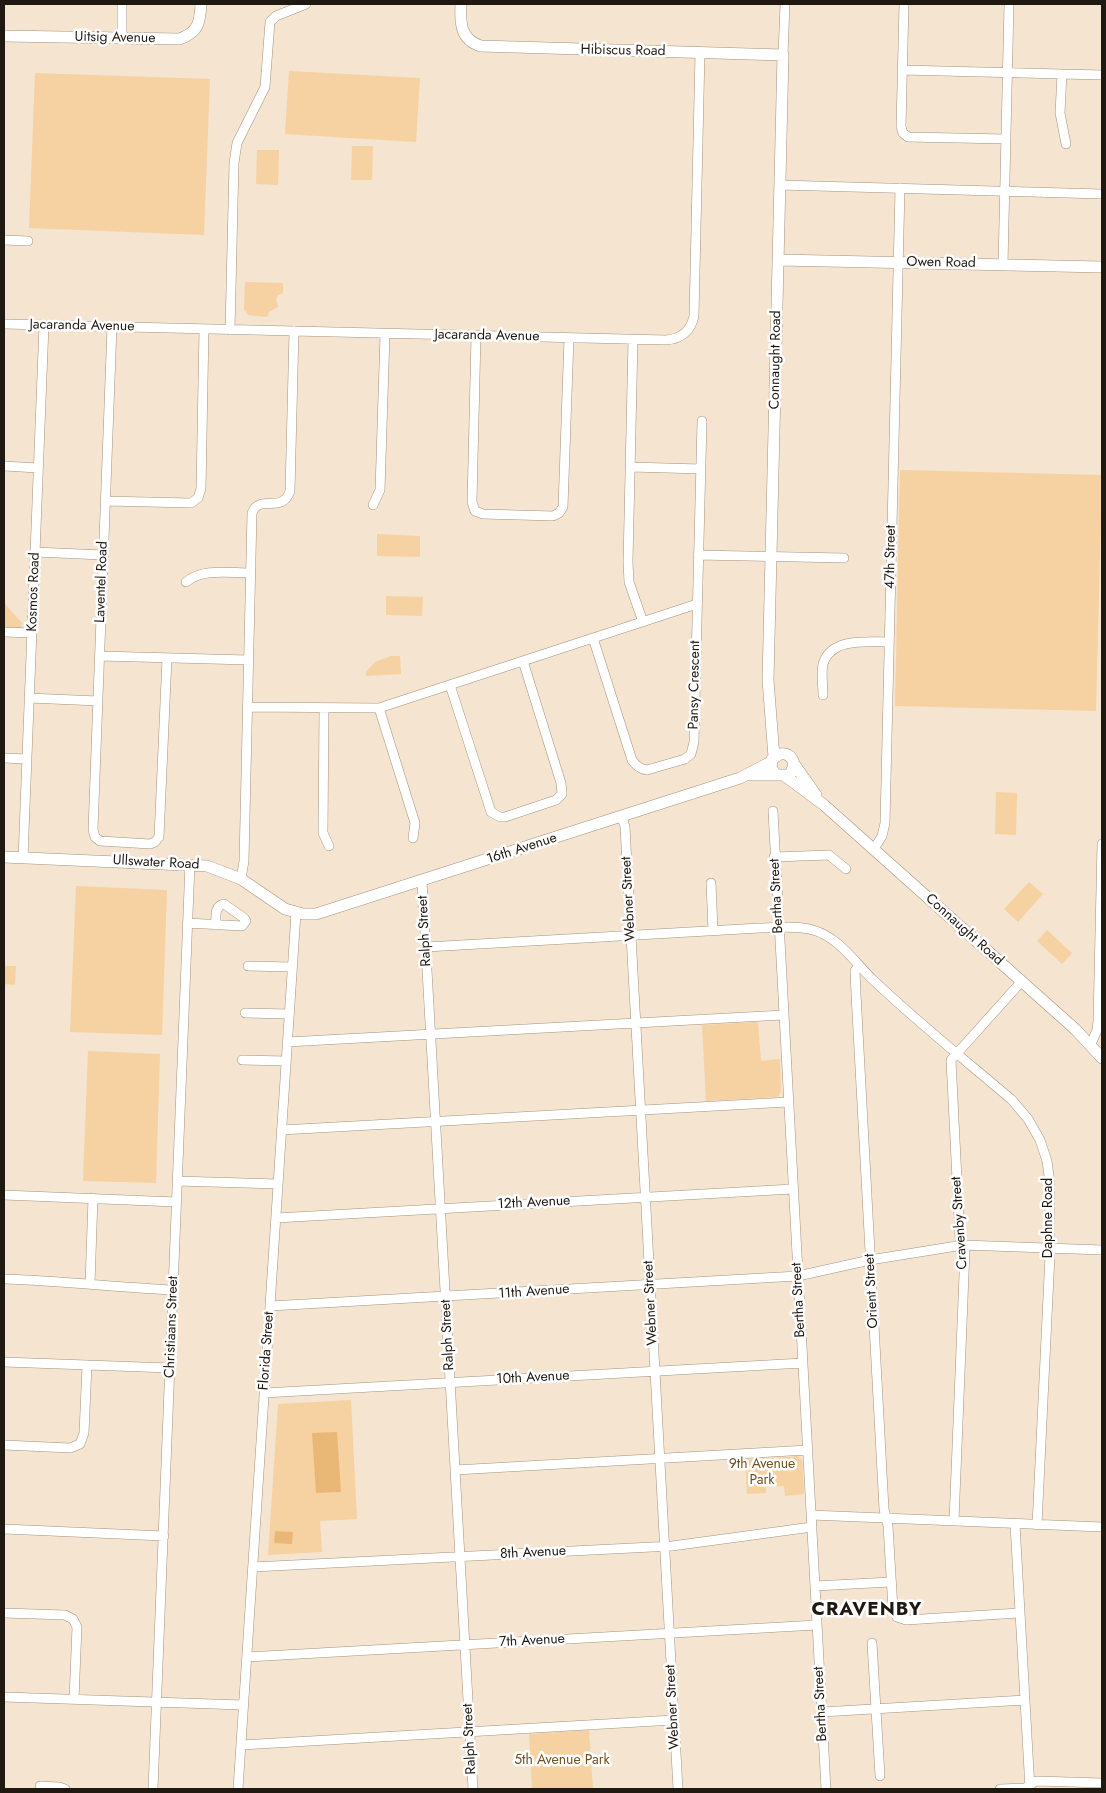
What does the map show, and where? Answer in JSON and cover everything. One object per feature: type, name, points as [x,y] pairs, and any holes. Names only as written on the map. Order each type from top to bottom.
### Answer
[{"type":"street","points":[[122,4],[122,38]]},
{"type":"street","name":"Uitsig Avenue","points":[[4,36],[179,40],[192,33],[199,22],[201,4]]},
{"type":"street","points":[[230,330],[234,163],[237,142],[264,92],[267,78],[270,22],[276,16],[306,4]]},
{"type":"street","name":"Hibiscus Road","points":[[461,4],[461,24],[466,36],[476,45],[485,47],[784,55]]},
{"type":"street","name":"Connaught Road","points":[[772,760],[768,680],[785,4]]},
{"type":"street","points":[[904,4],[901,127],[905,135],[908,137],[1006,139]]},
{"type":"street","points":[[1002,265],[1009,4]]},
{"type":"street","name":"Jacaranda Avenue","points":[[4,324],[633,340],[676,339],[687,331],[693,320],[700,53]]},
{"type":"street","points":[[902,70],[1102,75]]},
{"type":"street","points":[[1062,74],[1060,113],[1066,144]]},
{"type":"street","points":[[780,185],[1102,194]]},
{"type":"street","name":"47th Street","points":[[874,849],[882,836],[885,823],[900,188]]},
{"type":"street","points":[[4,240],[28,240]]},
{"type":"street","name":"Owen Road","points":[[779,260],[1102,267]]},
{"type":"street","name":"Kosmos Road","points":[[23,858],[44,325]]},
{"type":"street","name":"Laventel Road","points":[[112,327],[92,830],[95,837],[103,842],[150,844],[158,840],[160,833],[167,658]]},
{"type":"street","points":[[105,501],[190,503],[198,498],[201,489],[204,329]]},
{"type":"street","points":[[241,879],[244,861],[253,510],[259,504],[276,504],[285,500],[289,494],[294,331]]},
{"type":"street","points":[[373,505],[380,490],[385,334]]},
{"type":"street","points":[[476,336],[472,502],[476,511],[483,514],[553,516],[564,507],[569,338]]},
{"type":"street","points":[[633,340],[629,582],[643,622]]},
{"type":"street","name":"Pansy Crescent","points":[[593,638],[632,760],[635,764],[642,770],[646,770],[680,760],[691,754],[694,742],[702,421]]},
{"type":"street","points":[[4,466],[38,468]]},
{"type":"street","points":[[631,467],[701,469]]},
{"type":"street","points":[[35,552],[104,555]]},
{"type":"street","points":[[698,556],[844,558]]},
{"type":"street","points":[[186,582],[193,576],[203,573],[250,572]]},
{"type":"street","points":[[247,707],[379,708],[697,604]]},
{"type":"street","points":[[4,632],[32,633]]},
{"type":"street","points":[[823,695],[823,667],[825,659],[831,652],[844,644],[852,642],[889,642]]},
{"type":"street","points":[[100,656],[248,660]]},
{"type":"street","points":[[450,685],[491,812],[500,817],[556,800],[562,794],[561,783],[523,661]]},
{"type":"street","points":[[29,698],[98,701]]},
{"type":"street","points":[[379,708],[415,822],[413,838]]},
{"type":"street","points":[[324,709],[323,832],[329,846]]},
{"type":"street","name":"Connaught Road","points":[[771,716],[791,759],[824,805]]},
{"type":"street","points":[[780,754],[791,759],[791,772],[780,776],[771,768],[772,760],[780,754]]},
{"type":"street","points":[[4,758],[27,759]]},
{"type":"street","name":"16th Avenue","points":[[296,912],[323,913],[746,776],[772,760]]},
{"type":"street","name":"16th Avenue","points":[[746,776],[780,776]]},
{"type":"street","name":"Connaught Road","points":[[780,776],[824,805],[1022,981],[1091,1044],[1102,1058]]},
{"type":"street","name":"Bertha Street","points":[[772,811],[826,1789]]},
{"type":"street","name":"Webner Street","points":[[622,817],[625,827],[678,1789]]},
{"type":"street","points":[[1091,1044],[1097,1030],[1098,1021],[1102,844]]},
{"type":"street","points":[[774,857],[829,854],[846,869]]},
{"type":"street","name":"Ullswater Road","points":[[4,857],[190,864],[216,868],[241,879],[279,906],[296,912]]},
{"type":"street","name":"Christiaans Street","points":[[153,1789],[190,864]]},
{"type":"street","name":"Ralph Street","points":[[422,881],[473,1789]]},
{"type":"street","points":[[711,883],[713,930]]},
{"type":"street","name":"Florida Street","points":[[238,1789],[296,912]]},
{"type":"street","points":[[187,924],[216,925]]},
{"type":"street","name":"Daphne Road","points":[[426,947],[713,930],[798,927],[813,929],[827,935],[846,951],[871,978],[1012,1100],[1028,1119],[1040,1140],[1050,1178],[1050,1248],[1037,1525]]},
{"type":"street","name":"Orient Street","points":[[859,965],[855,970],[870,1260],[884,1509],[888,1531],[893,1609],[897,1617],[906,1620],[1019,1613]]},
{"type":"street","points":[[248,966],[292,967]]},
{"type":"street","name":"Cravenby Street","points":[[954,1521],[964,1259],[963,1245],[960,1239],[951,1060],[1022,981]]},
{"type":"street","points":[[245,1013],[289,1014]]},
{"type":"street","points":[[287,1042],[783,1015]]},
{"type":"street","points":[[242,1060],[286,1061]]},
{"type":"street","points":[[281,1130],[788,1102]]},
{"type":"street","points":[[177,1181],[278,1184]]},
{"type":"street","name":"12th Avenue","points":[[276,1218],[793,1189]]},
{"type":"street","points":[[4,1195],[176,1202]]},
{"type":"street","points":[[90,1284],[93,1198]]},
{"type":"street","name":"11th Avenue","points":[[270,1306],[798,1276],[870,1260],[963,1245],[1102,1250]]},
{"type":"street","points":[[4,1279],[173,1290]]},
{"type":"street","points":[[4,1362],[170,1368]]},
{"type":"street","name":"10th Avenue","points":[[264,1393],[803,1363]]},
{"type":"street","points":[[4,1445],[70,1448],[80,1444],[84,1433],[87,1365]]},
{"type":"street","points":[[455,1470],[808,1450]]},
{"type":"street","points":[[811,1515],[1102,1527]]},
{"type":"street","points":[[1015,1524],[1029,1787]]},
{"type":"street","name":"8th Avenue","points":[[253,1567],[664,1546],[812,1527]]},
{"type":"street","points":[[4,1530],[164,1536]]},
{"type":"street","points":[[815,1586],[891,1582]]},
{"type":"street","points":[[4,1613],[73,1618],[77,1627],[74,1700]]},
{"type":"street","name":"7th Avenue","points":[[247,1657],[817,1625]]},
{"type":"street","points":[[872,1643],[880,1776]]},
{"type":"street","points":[[4,1697],[244,1706]]},
{"type":"street","points":[[822,1712],[1025,1700]]},
{"type":"street","points":[[241,1744],[674,1720]]},
{"type":"street","points":[[1000,1789],[1025,1788],[1036,1781],[1102,1783]]},
{"type":"street","points":[[40,1786],[65,1789]]},
{"type":"green space","points":[[289,71],[420,78],[416,142],[285,134]]},
{"type":"green space","points":[[35,73],[210,79],[204,235],[29,228]]},
{"type":"green space","points":[[352,146],[373,146],[372,180],[351,180]]},
{"type":"green space","points":[[257,150],[279,150],[278,185],[256,184]]},
{"type":"green space","points":[[245,282],[283,283],[283,293],[278,295],[276,299],[278,307],[269,312],[267,317],[248,315],[244,309]]},
{"type":"green space","points":[[900,470],[1102,475],[1096,711],[895,706]]},
{"type":"green space","points":[[377,534],[420,536],[420,557],[377,556]]},
{"type":"green space","points":[[386,596],[423,597],[422,616],[386,615]]},
{"type":"green space","points":[[4,603],[22,623],[21,628],[4,629]]},
{"type":"green space","points":[[391,656],[400,656],[401,674],[366,676],[366,672],[375,662]]},
{"type":"green space","points":[[996,792],[1017,793],[1016,835],[995,834]]},
{"type":"green space","points":[[1029,882],[1043,894],[1018,922],[1004,909]]},
{"type":"green space","points":[[76,886],[167,890],[162,1035],[70,1032]]},
{"type":"green space","points":[[1047,930],[1072,953],[1062,964],[1037,941]]},
{"type":"green space","points":[[4,966],[16,966],[15,985],[4,984]]},
{"type":"green space","points":[[758,1023],[761,1061],[780,1059],[781,1091],[778,1097],[706,1101],[702,1025]]},
{"type":"green space","points":[[88,1051],[160,1054],[156,1183],[83,1181]]},
{"type":"green space","points":[[351,1400],[357,1519],[320,1521],[322,1552],[268,1555],[278,1404]]},
{"type":"green space","name":"9th Avenue Park","points":[[798,1456],[802,1460],[804,1494],[785,1496],[784,1486],[766,1487],[766,1493],[747,1494],[745,1460]]},
{"type":"green space","name":"5th Avenue Park","points":[[589,1730],[593,1789],[532,1789],[529,1734]]},
{"type":"shaded area","points":[[337,1432],[341,1492],[316,1493],[312,1433]]},
{"type":"shaded area","points":[[275,1531],[293,1532],[292,1544],[274,1543]]},
{"type":"district","name":"CRAVENBY","points":[[867,1610]]}]
